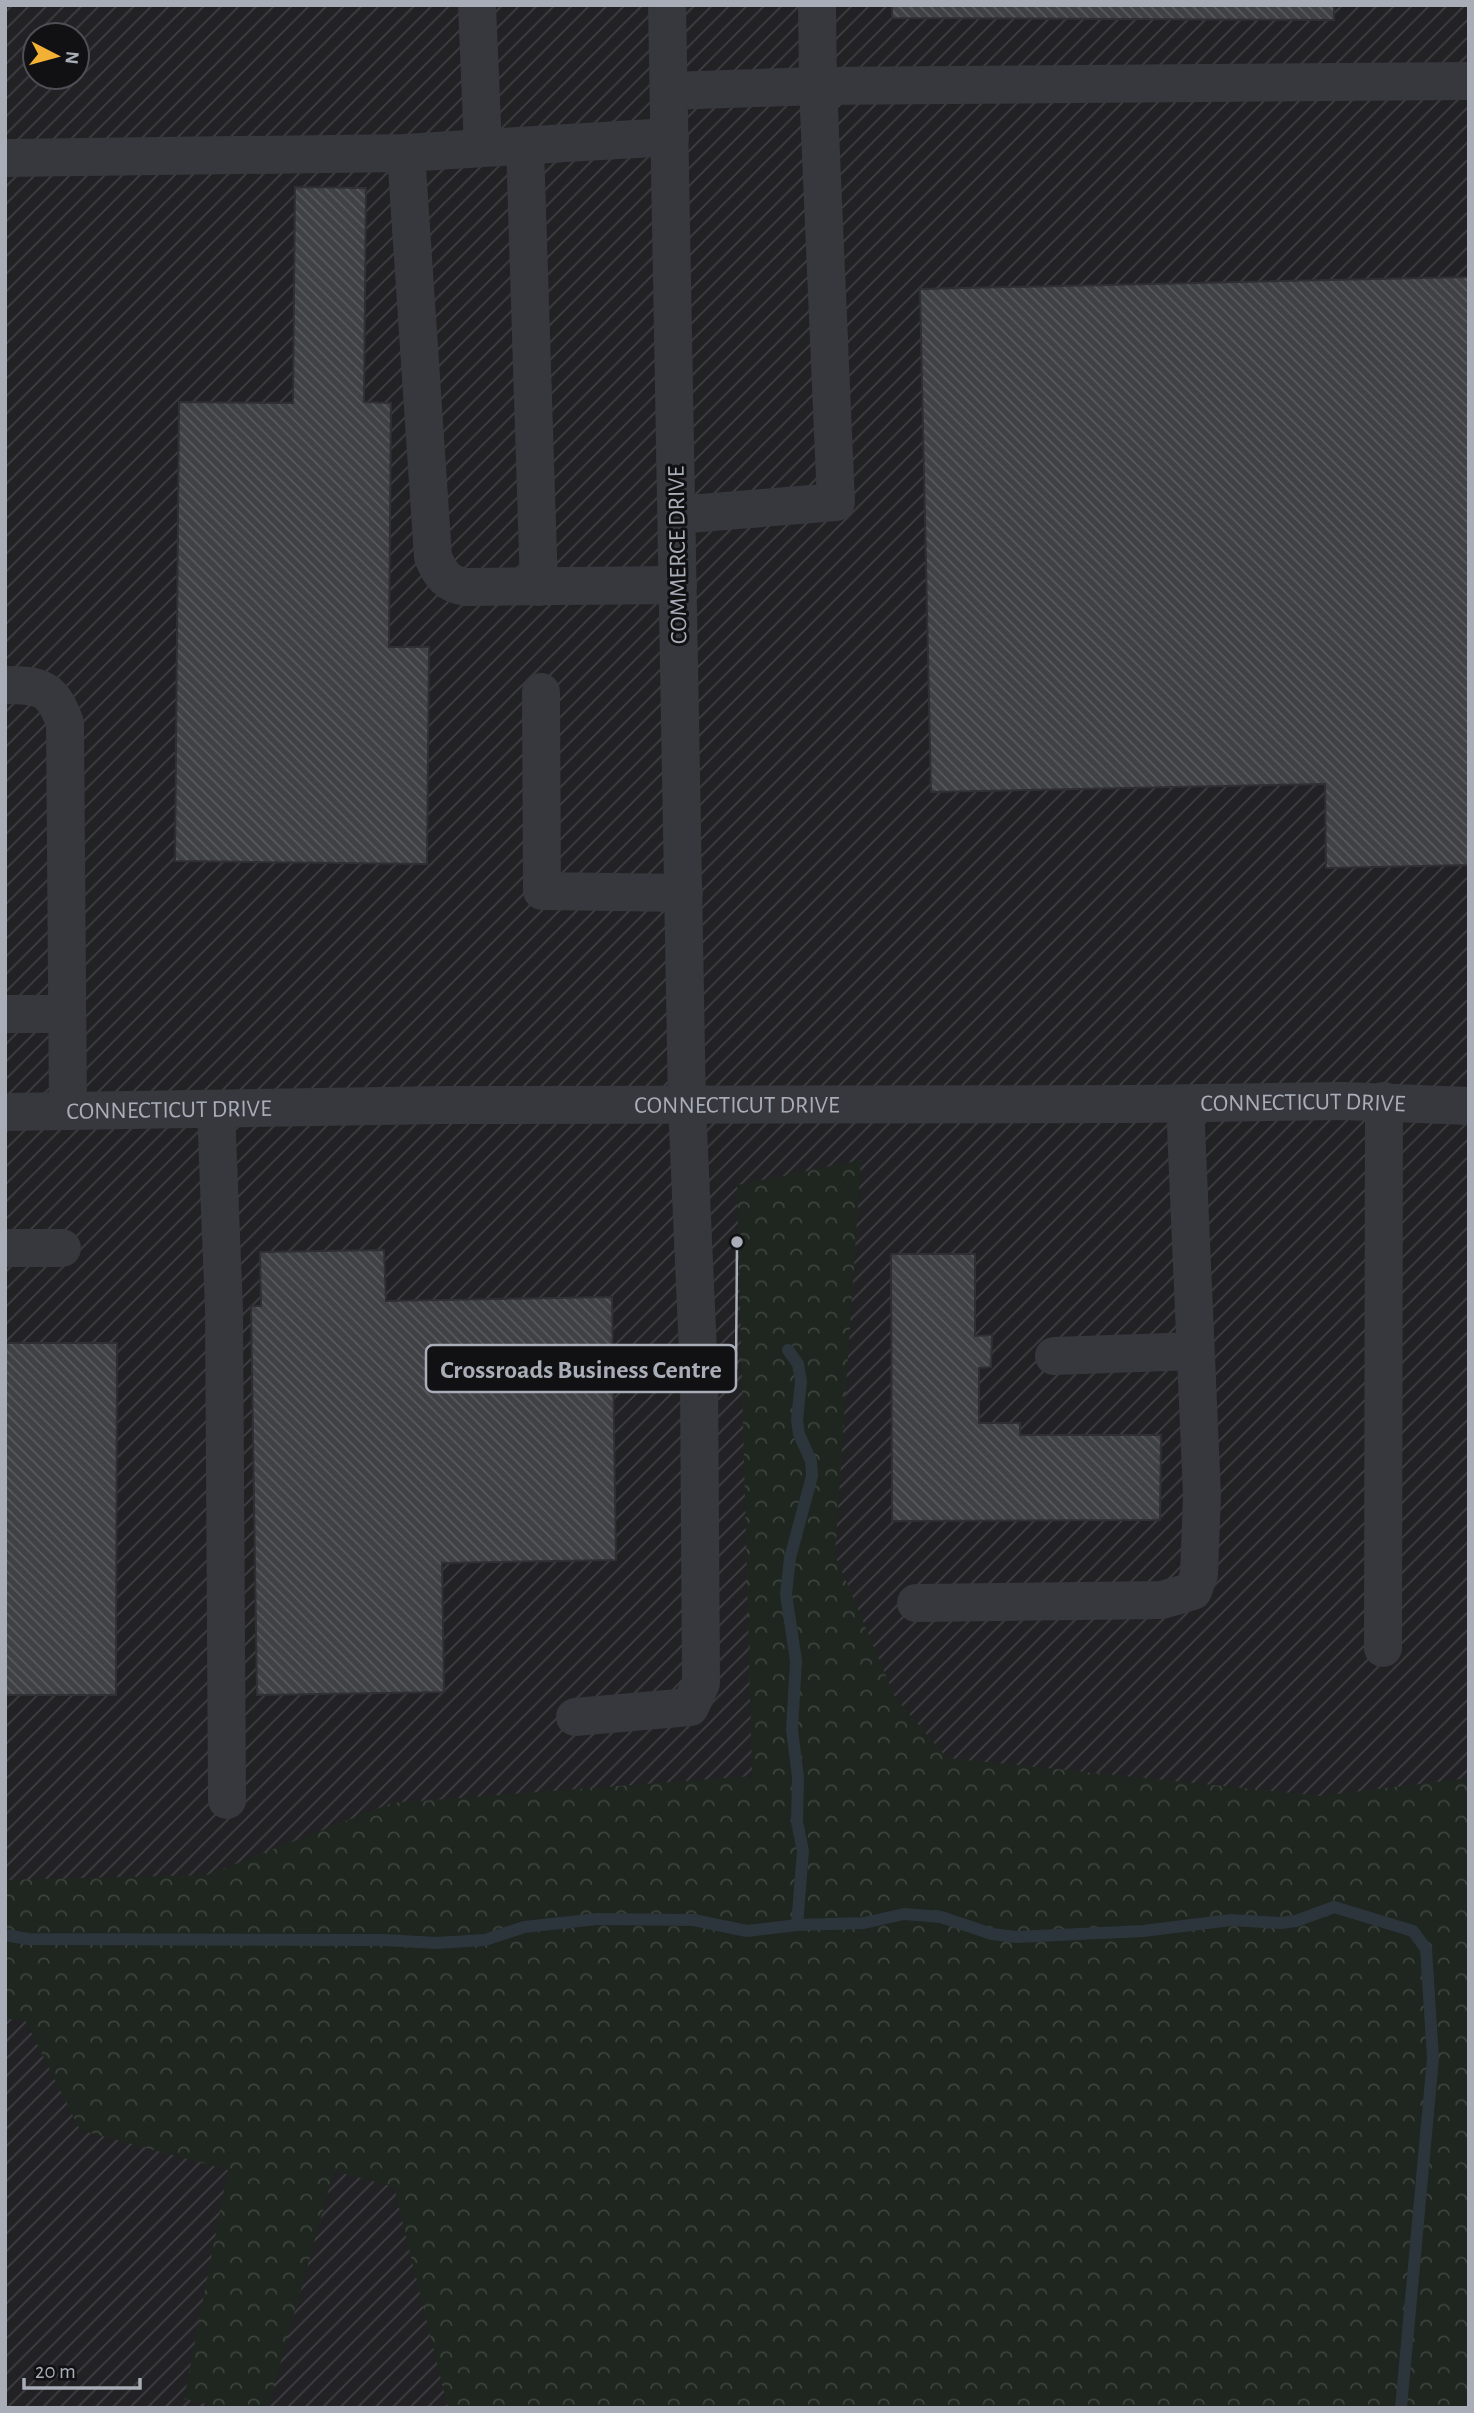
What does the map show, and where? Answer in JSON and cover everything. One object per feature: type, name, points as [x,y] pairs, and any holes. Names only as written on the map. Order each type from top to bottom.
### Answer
[{"type":"street","points":[[477,5],[483,148]]},
{"type":"street","name":"COMMERCE DRIVE","points":[[575,1717],[690,1707],[701,1683],[699,1375],[687,1105],[667,5]]},
{"type":"street","points":[[676,515],[836,502],[817,86],[817,5]]},
{"type":"street","points":[[669,91],[817,86],[1469,81]]},
{"type":"street","points":[[5,158],[407,153],[670,137]]},
{"type":"street","points":[[524,146],[539,587]]},
{"type":"street","points":[[407,153],[433,557],[440,573],[453,585],[678,585]]},
{"type":"street","points":[[5,685],[44,689],[58,703],[65,723],[68,1111]]},
{"type":"street","points":[[541,692],[542,891],[684,893]]},
{"type":"street","points":[[5,1014],[67,1014]]},
{"type":"street","points":[[1383,1648],[1384,1101]]},
{"type":"street","name":"CONNECTICUT DRIVE","points":[[5,1112],[1384,1101],[1469,1106]]},
{"type":"street","points":[[916,1603],[1162,1600],[1193,1591],[1199,1574],[1202,1495],[1185,1104]]},
{"type":"street","points":[[216,1110],[224,1310],[227,1800]]},
{"type":"street","points":[[5,1248],[62,1248]]},
{"type":"street","points":[[1054,1356],[1195,1351]]},
{"type":"shaded area","points":[[5,5],[1469,5],[1469,2408],[5,2408]]},
{"type":"green space","points":[[861,1160],[835,1555],[895,1697],[947,1758],[1321,1796],[1469,1778],[1469,2408],[448,2408],[394,2187],[334,2171],[268,2408],[224,2408],[184,2399],[228,2170],[80,2130],[25,2020],[5,2019],[5,1880],[207,1875],[392,1803],[752,1776],[737,1185]]},
{"type":"building","points":[[892,5],[1334,5],[1334,20],[892,18]]},
{"type":"building","points":[[295,187],[366,188],[364,402],[391,403],[389,647],[429,647],[427,864],[175,861],[179,402],[293,403]]},
{"type":"building","points":[[1469,277],[1469,865],[1326,868],[1325,784],[931,792],[920,289]]},
{"type":"building","points":[[384,1250],[386,1301],[612,1297],[616,1560],[442,1563],[444,1692],[257,1695],[251,1306],[261,1306],[260,1252]]},
{"type":"building","points":[[891,1254],[975,1254],[975,1336],[992,1335],[991,1367],[979,1368],[979,1423],[1020,1423],[1020,1435],[1161,1435],[1160,1520],[892,1521]]},
{"type":"building","points":[[5,1343],[117,1343],[116,1695],[5,1695]]},
{"type":"waterway","points":[[788,1350],[798,1364],[801,1381],[797,1420],[799,1434],[811,1461],[812,1476],[790,1558],[786,1594],[796,1661],[792,1730],[798,1777],[797,1822],[803,1851],[797,1925]]},
{"type":"waterway","points":[[5,1935],[28,1939],[384,1940],[436,1943],[485,1940],[524,1927],[598,1919],[693,1920],[747,1931],[797,1925],[864,1923],[904,1914],[941,1917],[992,1934],[1016,1937],[1143,1931],[1231,1920],[1281,1923],[1296,1921],[1334,1907],[1413,1931],[1426,1949],[1433,2058],[1401,2408]]},
{"type":"place","name":"Crossroads Business Centre","points":[[737,1242]]}]
